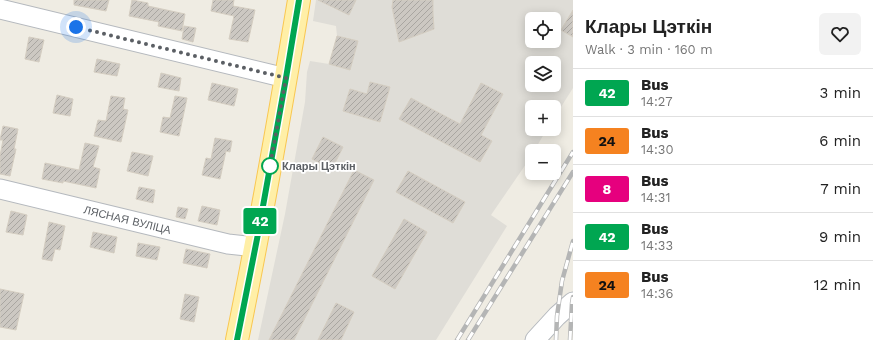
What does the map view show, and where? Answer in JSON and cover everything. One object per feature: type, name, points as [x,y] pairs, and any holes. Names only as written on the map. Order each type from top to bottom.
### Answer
[{"type":"main road","points":[[237,340],[256,247],[299,0]]},
{"type":"street","points":[[0,9],[286,78]]},
{"type":"street","name":"ЛЯСНАЯ ВУЛІЦА","points":[[0,189],[228,244],[256,247]]},
{"type":"street","points":[[535,340],[557,316],[573,302]]},
{"type":"shaded area","points":[[316,0],[573,0],[573,88],[561,107],[561,100],[525,100],[525,136],[543,136],[538,144],[525,144],[525,165],[491,215],[507,226],[436,340],[258,340],[285,214],[305,102],[307,72],[310,61],[329,64],[337,36],[336,26],[313,21]]},
{"type":"building","points":[[74,0],[109,0],[106,11],[74,5]]},
{"type":"building","points":[[132,0],[148,3],[148,6],[185,14],[182,31],[158,26],[159,22],[129,16]]},
{"type":"building","points":[[213,0],[234,0],[233,6],[255,10],[248,42],[229,39],[234,16],[211,11]]},
{"type":"building","points":[[318,0],[356,0],[349,15]]},
{"type":"building","points":[[393,0],[433,0],[434,29],[399,42],[392,7]]},
{"type":"building","points":[[573,10],[573,37],[561,30]]},
{"type":"building","points":[[184,26],[196,28],[193,42],[182,39]]},
{"type":"building","points":[[337,36],[358,41],[350,70],[329,64]]},
{"type":"building","points":[[29,37],[44,40],[39,62],[25,59]]},
{"type":"building","points":[[97,59],[120,64],[117,76],[94,72]]},
{"type":"building","points":[[161,73],[181,78],[179,91],[158,87]]},
{"type":"building","points":[[370,82],[390,87],[380,122],[343,111],[350,89],[367,94]]},
{"type":"building","points":[[212,83],[238,89],[234,106],[208,100]]},
{"type":"building","points":[[481,83],[503,94],[481,135],[492,141],[480,162],[399,119],[411,98],[460,124]]},
{"type":"building","points":[[57,95],[73,99],[70,116],[53,113]]},
{"type":"building","points":[[111,96],[125,98],[123,109],[128,110],[121,142],[94,136],[98,120],[106,121]]},
{"type":"building","points":[[175,96],[187,98],[179,136],[160,132],[163,117],[170,118]]},
{"type":"building","points":[[3,126],[18,129],[14,149],[16,149],[10,176],[0,174],[0,156],[3,140],[0,140]]},
{"type":"building","points":[[323,137],[343,147],[332,169],[312,159]]},
{"type":"building","points":[[215,138],[232,141],[230,152],[226,151],[220,179],[202,175],[206,158],[211,159]]},
{"type":"building","points":[[85,143],[99,146],[93,167],[100,169],[96,188],[63,181],[63,183],[42,179],[45,163],[79,170]]},
{"type":"building","points":[[132,152],[153,156],[148,176],[127,171]]},
{"type":"building","points":[[354,170],[374,180],[294,340],[269,340]]},
{"type":"building","points":[[408,171],[465,202],[453,223],[396,192]]},
{"type":"building","points":[[139,187],[155,190],[153,203],[136,199]]},
{"type":"building","points":[[202,206],[220,210],[217,225],[198,221]]},
{"type":"building","points":[[178,207],[188,209],[185,219],[176,217]]},
{"type":"building","points":[[11,211],[27,215],[23,235],[6,232]]},
{"type":"building","points":[[404,219],[427,232],[395,289],[372,276]]},
{"type":"building","points":[[49,222],[65,226],[60,250],[55,249],[52,261],[42,259]]},
{"type":"building","points":[[93,232],[117,237],[114,253],[90,247]]},
{"type":"building","points":[[138,243],[160,247],[157,260],[136,256]]},
{"type":"building","points":[[186,249],[210,254],[207,268],[183,263]]},
{"type":"building","points":[[0,289],[24,294],[16,330],[0,327]]},
{"type":"building","points":[[185,294],[199,297],[194,322],[180,319]]},
{"type":"building","points":[[336,303],[354,312],[341,340],[318,340]]},
{"type":"railway","points":[[457,340],[573,152]]},
{"type":"railway","points":[[468,340],[573,172]]},
{"type":"railway","points":[[556,340],[557,316],[562,281],[573,241]]},
{"type":"railway","points":[[570,340],[573,297]]},
{"type":"bus line","name":"42","points":[[237,340],[258,234],[299,0]]},
{"type":"place","name":"Клары Цэткін","points":[[270,166]]},
{"type":"route","points":[[76,27],[286,78],[270,166]]}]
